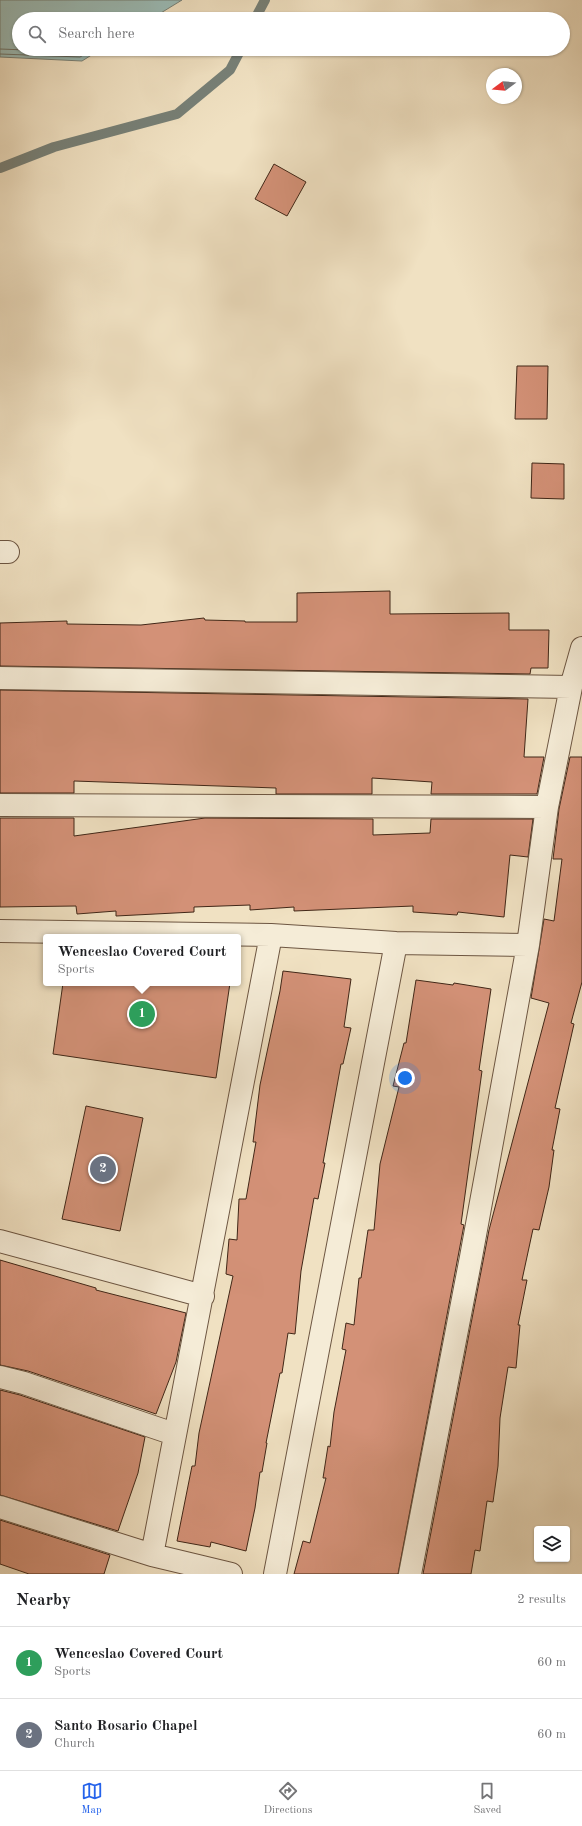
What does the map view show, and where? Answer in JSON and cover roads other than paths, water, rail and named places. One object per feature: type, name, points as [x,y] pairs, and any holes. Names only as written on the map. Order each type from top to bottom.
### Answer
[{"type":"street","points":[[410,1574],[471,1257],[528,945],[547,807],[571,687],[582,648]]},
{"type":"street","points":[[0,678],[571,687]]},
{"type":"street","points":[[0,805],[547,807]]},
{"type":"street","points":[[0,931],[203,934]]},
{"type":"street","points":[[241,935],[396,942],[528,945]]},
{"type":"street","points":[[152,1555],[174,1434],[271,935]]},
{"type":"street","points":[[275,1574],[396,942]]},
{"type":"street","points":[[0,1241],[202,1296]]},
{"type":"street","points":[[0,1377],[24,1383],[174,1434]]},
{"type":"street","points":[[0,1507],[152,1555],[231,1574]]},
{"type":"water","points":[[0,0],[182,0],[162,12],[12,12],[12,56],[90,56],[82,61],[0,57]]},
{"type":"waterway","points":[[259,12],[265,0]]},
{"type":"waterway","points":[[0,168],[54,147],[177,114],[230,70],[237,56]]},
{"type":"place","name":"Wenceslao Covered Court","points":[[142,1014]]},
{"type":"place","name":"Santo Rosario Chapel","points":[[103,1169]]}]
